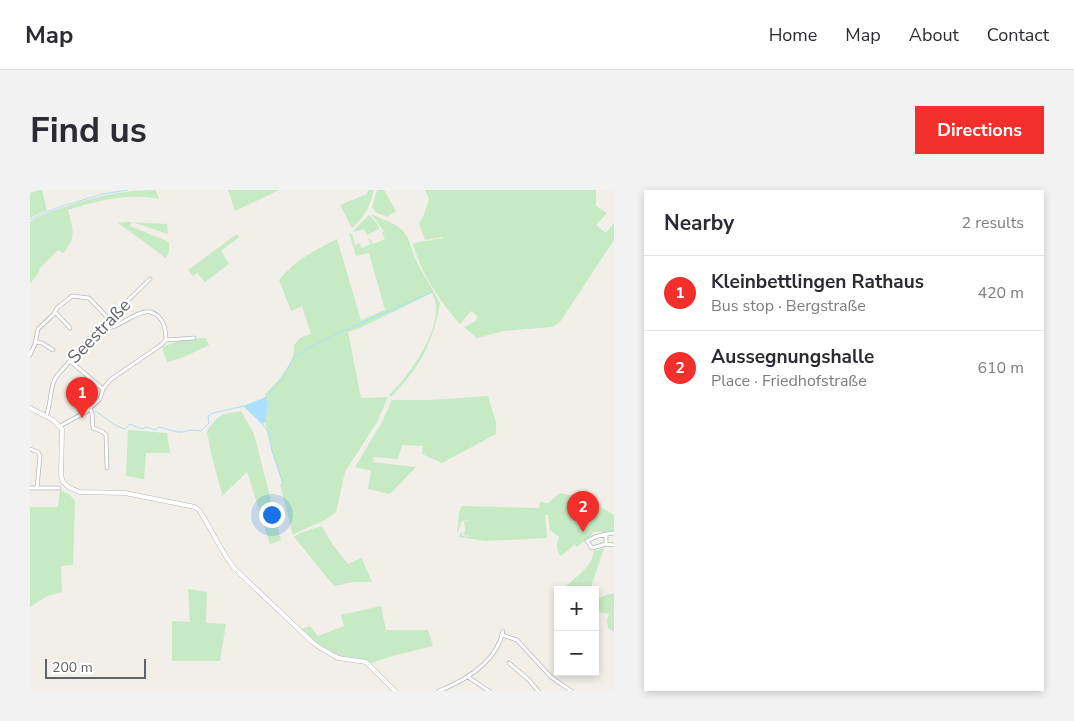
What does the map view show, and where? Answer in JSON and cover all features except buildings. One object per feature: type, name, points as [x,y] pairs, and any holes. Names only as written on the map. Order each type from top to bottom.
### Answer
[{"type":"street","name":"Seestraße","points":[[46,416],[50,406],[54,380],[100,327],[150,278]]},
{"type":"street","points":[[30,356],[36,342],[38,329],[57,308],[72,296],[89,298],[109,319]]},
{"type":"street","points":[[55,312],[70,328]]},
{"type":"street","points":[[100,327],[114,327],[139,314],[150,312],[158,316],[163,322],[166,340]]},
{"type":"street","points":[[105,323],[110,328]]},
{"type":"street","points":[[60,426],[90,409],[100,399],[103,389],[115,376],[166,340],[194,338]]},
{"type":"street","points":[[36,342],[42,343],[54,350]]},
{"type":"street","points":[[70,362],[103,389]]},
{"type":"street","points":[[30,408],[60,426],[62,433],[62,479],[65,484],[74,490],[118,492],[195,507],[235,568],[311,640],[338,658],[366,662],[395,691]]},
{"type":"street","points":[[90,409],[93,428],[106,435],[107,468]]},
{"type":"street","points":[[30,449],[38,452],[40,456],[37,488]]},
{"type":"street","points":[[30,488],[58,488]]},
{"type":"street","points":[[614,533],[595,537],[587,541],[592,548],[606,544],[614,545]]},
{"type":"street","points":[[606,534],[606,544]]},
{"type":"street","points":[[441,691],[468,677],[493,655],[503,633],[517,640],[551,677],[571,691]]},
{"type":"street","points":[[509,663],[529,680],[538,691]]},
{"type":"street","points":[[468,677],[490,691]]},
{"type":"green space","points":[[42,190],[47,210],[30,218],[30,193]]},
{"type":"green space","points":[[156,190],[159,199],[147,197],[114,198],[68,210],[73,232],[71,242],[63,253],[58,250],[39,269],[30,284],[30,222],[54,211],[99,197],[127,192]]},
{"type":"green space","points":[[228,190],[279,190],[235,211]]},
{"type":"green space","points":[[368,190],[374,190],[369,207],[352,228],[340,205],[367,194]]},
{"type":"green space","points":[[377,190],[384,190],[396,211],[387,217],[375,212],[372,207]]},
{"type":"green space","points":[[425,190],[596,190],[596,206],[607,213],[596,225],[606,233],[614,223],[614,240],[560,322],[552,327],[503,331],[477,338],[464,327],[476,321],[477,316],[471,311],[460,324],[432,287],[421,266],[413,244],[443,238],[425,240],[419,223],[424,215],[429,199]]},
{"type":"green space","points":[[371,214],[396,225],[408,238],[415,259],[440,303],[437,318],[429,343],[418,365],[391,397],[389,395],[416,362],[431,333],[436,305],[432,293],[348,332],[361,398],[388,397],[377,422],[345,472],[336,512],[293,535],[280,484],[282,483],[265,422],[268,406],[265,394],[289,365],[294,352],[294,345],[300,338],[311,334],[302,306],[291,311],[279,280],[298,262],[337,239],[361,320],[385,310],[369,253],[356,256],[349,233],[352,234],[355,245],[359,243],[362,248],[371,244],[368,239],[370,238],[373,244],[385,239],[382,233],[384,231]]},
{"type":"green space","points":[[369,215],[378,225],[379,229],[367,235],[364,229],[354,232],[353,231]]},
{"type":"green space","points":[[132,222],[130,226],[169,242],[169,252],[166,258],[118,223]]},
{"type":"green space","points":[[133,222],[167,224],[168,234]]},
{"type":"green space","points":[[237,234],[239,237],[221,251],[229,264],[205,282],[197,273],[193,276],[188,270]]},
{"type":"green space","points":[[206,338],[209,345],[184,357],[167,362],[162,347],[182,340]]},
{"type":"green space","points":[[488,396],[496,423],[496,434],[442,463],[422,454],[423,446],[402,445],[398,459],[374,457],[373,462],[416,467],[390,494],[368,489],[371,471],[355,467],[382,422],[392,400],[430,400]]},
{"type":"green space","points":[[241,411],[254,434],[281,540],[270,544],[247,472],[221,497],[222,494],[211,453],[207,431],[221,416]]},
{"type":"green space","points":[[128,430],[167,433],[170,453],[146,453],[144,479],[126,476]]},
{"type":"green space","points":[[60,490],[69,494],[75,501],[73,565],[61,566],[62,592],[47,596],[30,607],[30,507],[58,507]]},
{"type":"green space","points":[[560,493],[586,498],[614,515],[614,532],[593,532],[591,536],[577,547],[572,542],[574,545],[561,556],[557,547],[559,537],[550,530],[548,515],[545,515],[547,538],[485,541],[459,537],[462,532],[462,536],[473,537],[463,535],[465,530],[464,522],[469,520],[462,521],[457,534],[459,512],[462,506],[539,508],[540,502],[548,503]]},
{"type":"green space","points":[[322,526],[332,544],[348,564],[362,559],[372,582],[354,582],[334,586],[294,537],[300,533]]},
{"type":"green space","points":[[604,548],[591,586],[566,586],[588,565],[593,555],[593,549],[595,551]]},
{"type":"green space","points":[[188,589],[207,592],[206,623],[226,624],[220,661],[172,661],[172,621],[190,622]]},
{"type":"green space","points":[[614,593],[614,632],[608,628],[607,620],[609,614],[599,613],[599,598]]},
{"type":"green space","points":[[381,606],[386,630],[428,630],[433,646],[371,663],[341,656],[330,651],[302,629],[310,626],[318,636],[344,626],[341,615]]},
{"type":"water","points":[[266,397],[268,406],[265,422],[262,424],[243,406]]},
{"type":"waterway","points":[[67,205],[102,194],[128,190]]},
{"type":"waterway","points":[[30,220],[65,205]]},
{"type":"waterway","points":[[266,398],[282,379],[292,360],[307,349],[334,335],[432,292]]},
{"type":"waterway","points":[[95,411],[117,426],[125,429],[130,424],[142,429],[146,427],[155,430],[159,427],[181,432],[201,431],[209,423],[208,416],[213,413],[244,406]]},
{"type":"waterway","points":[[262,423],[268,432],[272,451],[283,483]]},
{"type":"place","name":"Kleinbettlingen Rathaus","points":[[82,418]]},
{"type":"place","name":"Aussegnungshalle","points":[[583,532]]}]
